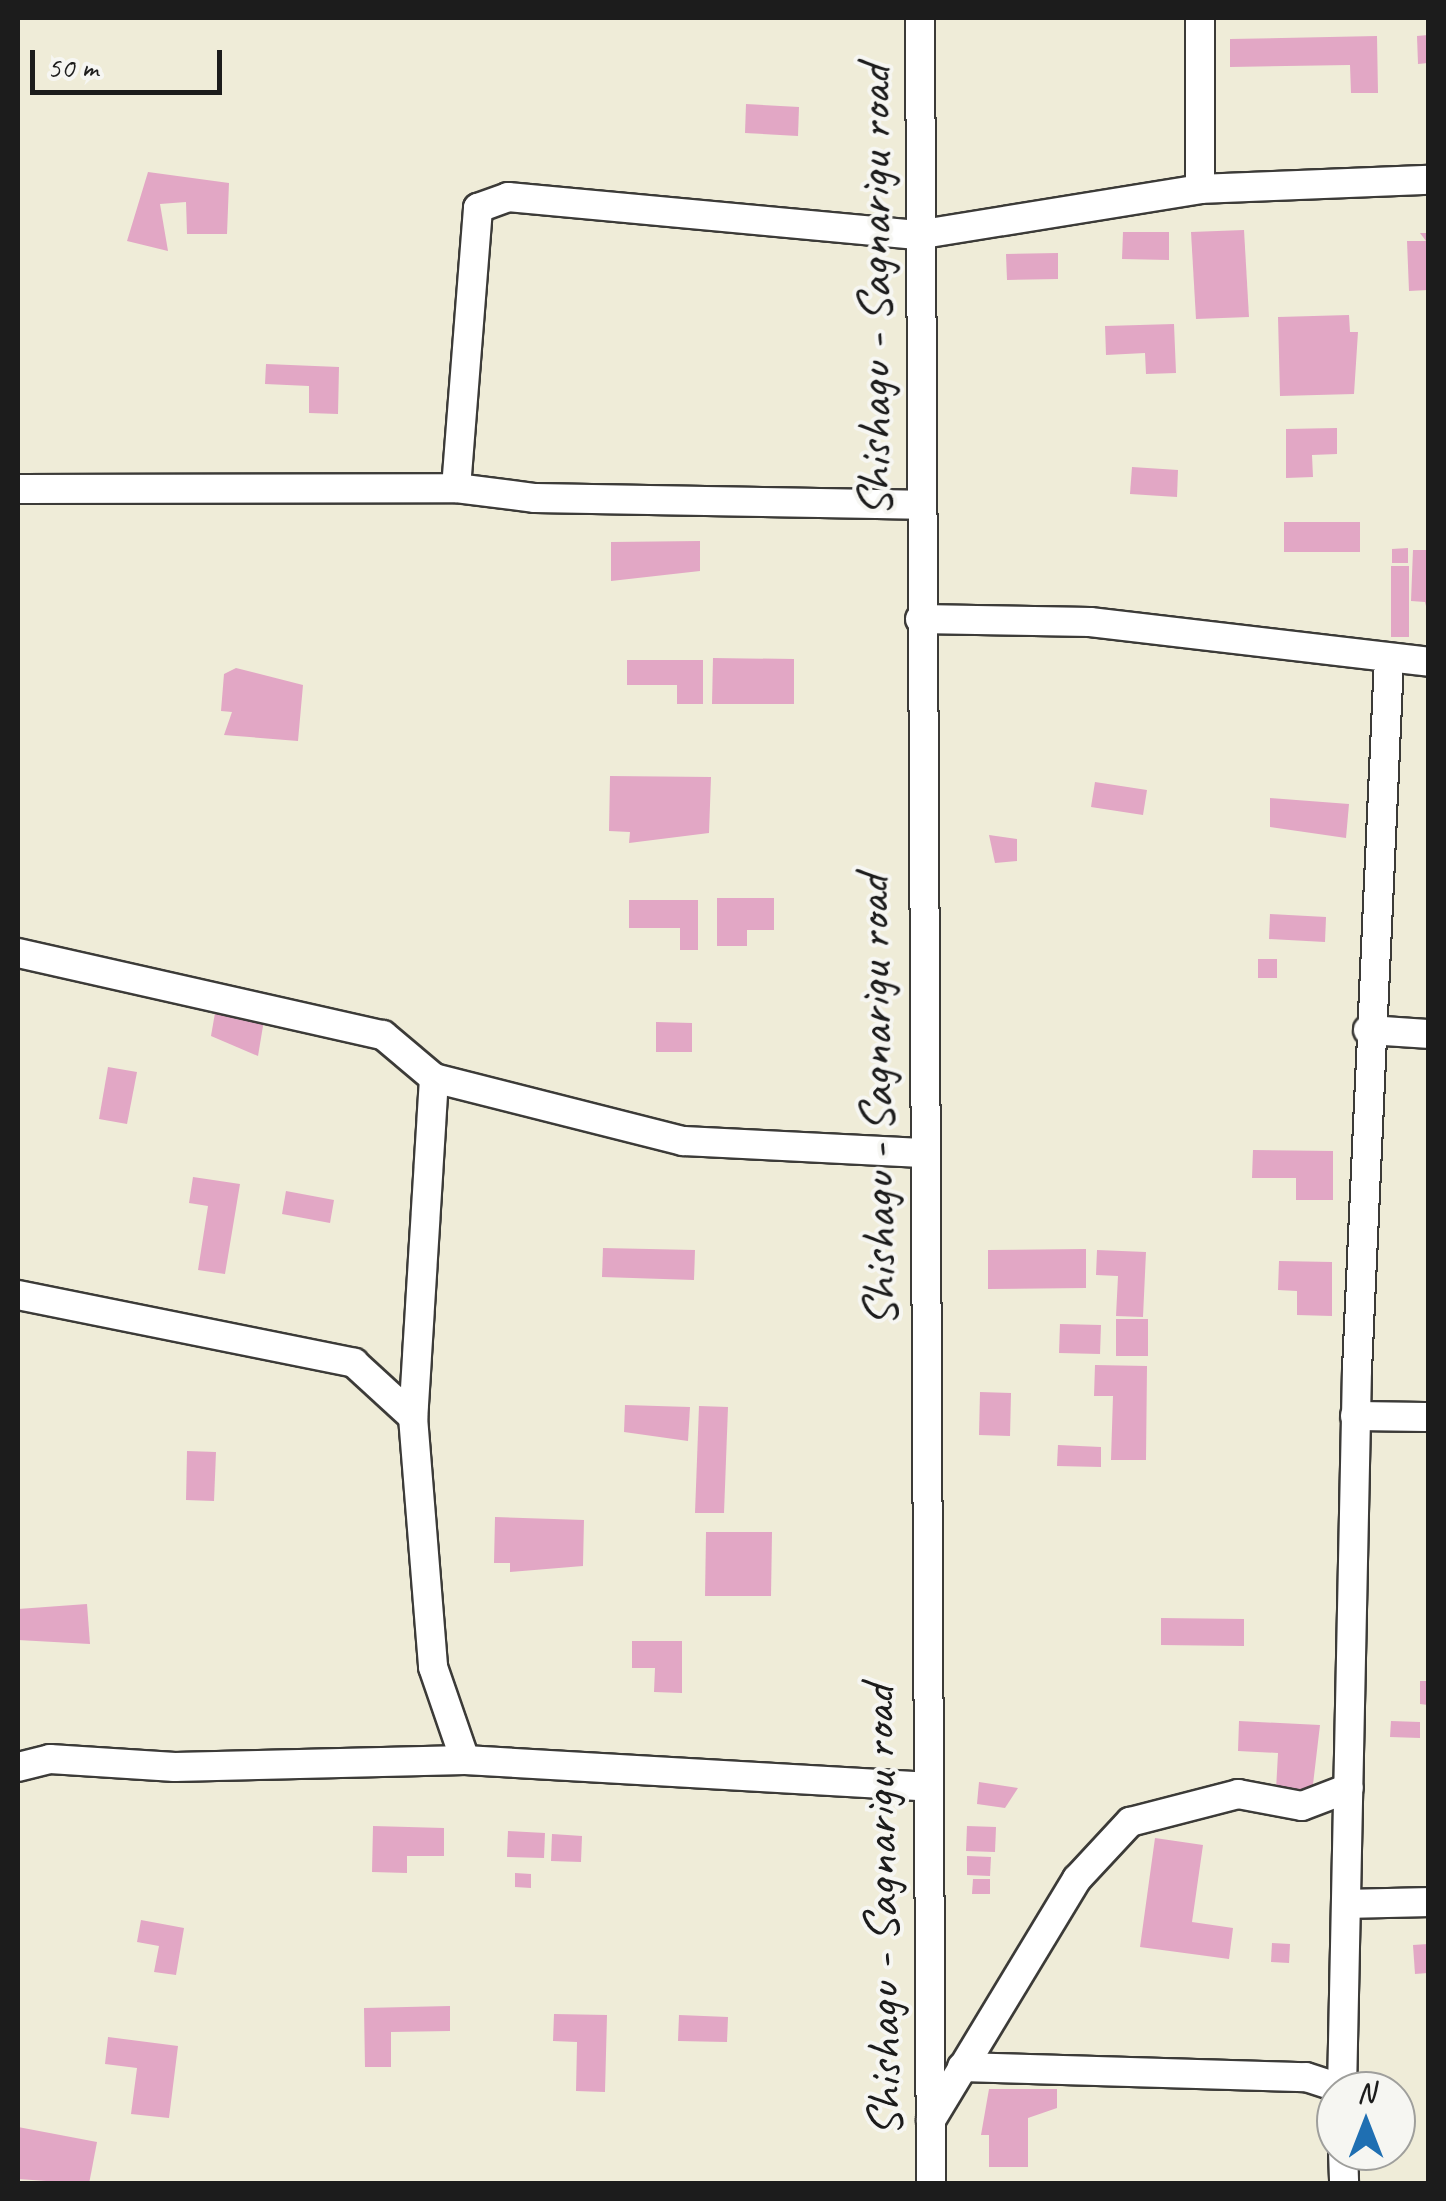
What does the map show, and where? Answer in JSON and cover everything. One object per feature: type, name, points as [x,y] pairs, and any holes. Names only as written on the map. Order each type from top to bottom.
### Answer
[{"type":"street","name":"Shishagu - Sagnarigu road","points":[[920,18],[917,235],[922,1786],[931,2184]]},
{"type":"street","points":[[1200,18],[1200,188]]},
{"type":"street","points":[[456,488],[478,208],[508,197],[917,235],[1200,188],[1428,180]]},
{"type":"street","points":[[18,489],[456,488],[535,498],[919,505]]},
{"type":"street","points":[[920,619],[1090,622],[1428,662]]},
{"type":"street","points":[[1343,2071],[1368,1030],[1390,660]]},
{"type":"street","points":[[18,953],[383,1035],[434,1078],[683,1141],[922,1153]]},
{"type":"street","points":[[1368,1030],[1428,1034]]},
{"type":"street","points":[[434,1078],[413,1417],[434,1667],[465,1760]]},
{"type":"street","points":[[18,1295],[354,1364],[413,1417]]},
{"type":"street","points":[[1356,1416],[1428,1417]]},
{"type":"street","points":[[18,1767],[50,1759],[175,1767],[465,1760],[922,1786]]},
{"type":"street","points":[[930,2121],[1076,1879],[1130,1822],[1238,1794],[1302,1806],[1349,1788]]},
{"type":"street","points":[[1348,1904],[1428,1902]]},
{"type":"street","points":[[962,2068],[1306,2077],[1316,2081]]},
{"type":"building","points":[[1428,35],[1428,63],[1418,64],[1417,36]]},
{"type":"building","points":[[1377,36],[1378,93],[1351,93],[1350,65],[1230,67],[1230,39]]},
{"type":"building","points":[[746,104],[799,107],[798,136],[745,133]]},
{"type":"building","points":[[148,172],[229,183],[227,234],[187,234],[186,202],[160,204],[168,251],[127,241]]},
{"type":"building","points":[[1244,230],[1249,317],[1196,319],[1191,232]]},
{"type":"building","points":[[1123,232],[1169,232],[1169,260],[1122,259]]},
{"type":"building","points":[[1420,233],[1428,233],[1428,290],[1409,291],[1407,241],[1426,241]]},
{"type":"building","points":[[1058,253],[1058,279],[1007,280],[1006,254]]},
{"type":"building","points":[[1349,315],[1350,332],[1358,332],[1354,394],[1280,396],[1278,317]]},
{"type":"building","points":[[1174,324],[1176,373],[1146,374],[1145,353],[1106,355],[1105,326]]},
{"type":"building","points":[[266,364],[339,367],[338,414],[309,413],[309,386],[265,384]]},
{"type":"building","points":[[1337,428],[1337,454],[1312,455],[1313,477],[1286,478],[1286,429]]},
{"type":"building","points":[[1132,467],[1178,470],[1177,497],[1130,494]]},
{"type":"building","points":[[1284,522],[1360,522],[1360,552],[1284,552]]},
{"type":"building","points":[[700,541],[700,571],[611,581],[611,542]]},
{"type":"building","points":[[1408,548],[1408,563],[1392,563],[1392,549]]},
{"type":"building","points":[[1413,550],[1428,550],[1428,614],[1425,602],[1411,601]]},
{"type":"building","points":[[1391,566],[1409,566],[1409,637],[1391,637]]},
{"type":"building","points":[[713,658],[794,659],[794,704],[712,704]]},
{"type":"building","points":[[627,660],[703,660],[703,704],[677,704],[677,685],[627,685]]},
{"type":"building","points":[[236,668],[303,685],[298,741],[224,735],[232,712],[221,711],[224,674]]},
{"type":"building","points":[[610,776],[711,777],[709,833],[629,843],[630,832],[609,831]]},
{"type":"building","points":[[1095,782],[1147,790],[1143,815],[1091,807]]},
{"type":"building","points":[[1270,798],[1349,804],[1346,838],[1270,827]]},
{"type":"building","points":[[989,835],[1017,839],[1017,861],[995,863]]},
{"type":"building","points":[[717,898],[774,898],[774,930],[747,930],[747,946],[717,946]]},
{"type":"building","points":[[629,900],[698,900],[698,950],[680,950],[680,928],[629,928]]},
{"type":"building","points":[[1270,914],[1326,917],[1325,942],[1269,939]]},
{"type":"building","points":[[1258,959],[1277,959],[1277,978],[1258,978]]},
{"type":"building","points":[[215,1013],[264,1020],[258,1056],[211,1036]]},
{"type":"building","points":[[656,1022],[692,1023],[692,1052],[656,1052]]},
{"type":"building","points":[[108,1067],[137,1072],[127,1124],[99,1119]]},
{"type":"building","points":[[1253,1150],[1333,1151],[1333,1200],[1296,1200],[1296,1178],[1252,1178]]},
{"type":"building","points":[[193,1177],[240,1184],[225,1274],[198,1270],[208,1206],[189,1203]]},
{"type":"building","points":[[286,1191],[334,1200],[330,1223],[282,1214]]},
{"type":"building","points":[[603,1248],[695,1250],[694,1280],[602,1277]]},
{"type":"building","points":[[1086,1249],[1086,1288],[988,1289],[988,1250]]},
{"type":"building","points":[[1097,1250],[1146,1252],[1143,1317],[1116,1316],[1118,1276],[1096,1275]]},
{"type":"building","points":[[1279,1261],[1332,1262],[1332,1316],[1297,1315],[1297,1291],[1278,1290]]},
{"type":"building","points":[[1116,1319],[1148,1319],[1148,1356],[1116,1356]]},
{"type":"building","points":[[1060,1324],[1101,1325],[1100,1354],[1059,1353]]},
{"type":"building","points":[[1095,1365],[1147,1366],[1146,1460],[1111,1460],[1113,1396],[1094,1396]]},
{"type":"building","points":[[980,1392],[1011,1393],[1010,1436],[979,1435]]},
{"type":"building","points":[[625,1405],[690,1407],[688,1441],[624,1432]]},
{"type":"building","points":[[699,1406],[728,1407],[724,1513],[695,1513]]},
{"type":"building","points":[[1058,1445],[1101,1447],[1101,1467],[1057,1466]]},
{"type":"building","points":[[187,1451],[216,1452],[214,1501],[186,1500]]},
{"type":"building","points":[[495,1517],[584,1520],[583,1566],[510,1572],[510,1563],[494,1563]]},
{"type":"building","points":[[706,1532],[772,1532],[771,1596],[705,1596]]},
{"type":"building","points":[[87,1604],[90,1644],[18,1640],[18,1609]]},
{"type":"building","points":[[1161,1618],[1244,1619],[1244,1646],[1161,1645]]},
{"type":"building","points":[[632,1641],[682,1641],[682,1693],[654,1692],[655,1668],[632,1668]]},
{"type":"building","points":[[1420,1681],[1428,1681],[1428,1705],[1420,1704]]},
{"type":"building","points":[[1239,1721],[1320,1725],[1312,1793],[1276,1790],[1278,1753],[1238,1751]]},
{"type":"building","points":[[1391,1721],[1420,1722],[1420,1738],[1390,1737]]},
{"type":"building","points":[[979,1782],[1018,1788],[1005,1808],[977,1804]]},
{"type":"building","points":[[373,1826],[444,1828],[444,1856],[407,1856],[407,1873],[372,1872]]},
{"type":"building","points":[[967,1826],[996,1827],[995,1852],[966,1851]]},
{"type":"building","points":[[508,1831],[545,1833],[544,1858],[507,1857]]},
{"type":"building","points":[[552,1834],[582,1836],[581,1862],[551,1861]]},
{"type":"building","points":[[1155,1838],[1203,1845],[1192,1922],[1233,1928],[1229,1959],[1140,1947]]},
{"type":"building","points":[[967,1856],[991,1857],[990,1876],[967,1875]]},
{"type":"building","points":[[515,1873],[531,1874],[531,1888],[515,1887]]},
{"type":"building","points":[[973,1879],[990,1879],[990,1894],[972,1894]]},
{"type":"building","points":[[141,1920],[184,1928],[176,1975],[154,1972],[159,1946],[137,1942]]},
{"type":"building","points":[[1272,1943],[1290,1944],[1289,1963],[1271,1962]]},
{"type":"building","points":[[1428,1944],[1428,1973],[1415,1974],[1413,1945]]},
{"type":"building","points":[[450,2006],[450,2031],[391,2032],[391,2067],[365,2067],[364,2008]]},
{"type":"building","points":[[554,2014],[607,2015],[605,2092],[576,2091],[577,2042],[553,2041]]},
{"type":"building","points":[[679,2015],[728,2017],[727,2042],[678,2041]]},
{"type":"building","points":[[108,2037],[178,2046],[169,2118],[131,2114],[137,2068],[105,2064]]},
{"type":"building","points":[[989,2089],[1057,2089],[1057,2108],[1028,2118],[1028,2167],[989,2167],[989,2135],[981,2135]]},
{"type":"building","points":[[18,2127],[97,2142],[89,2184],[18,2179]]}]
